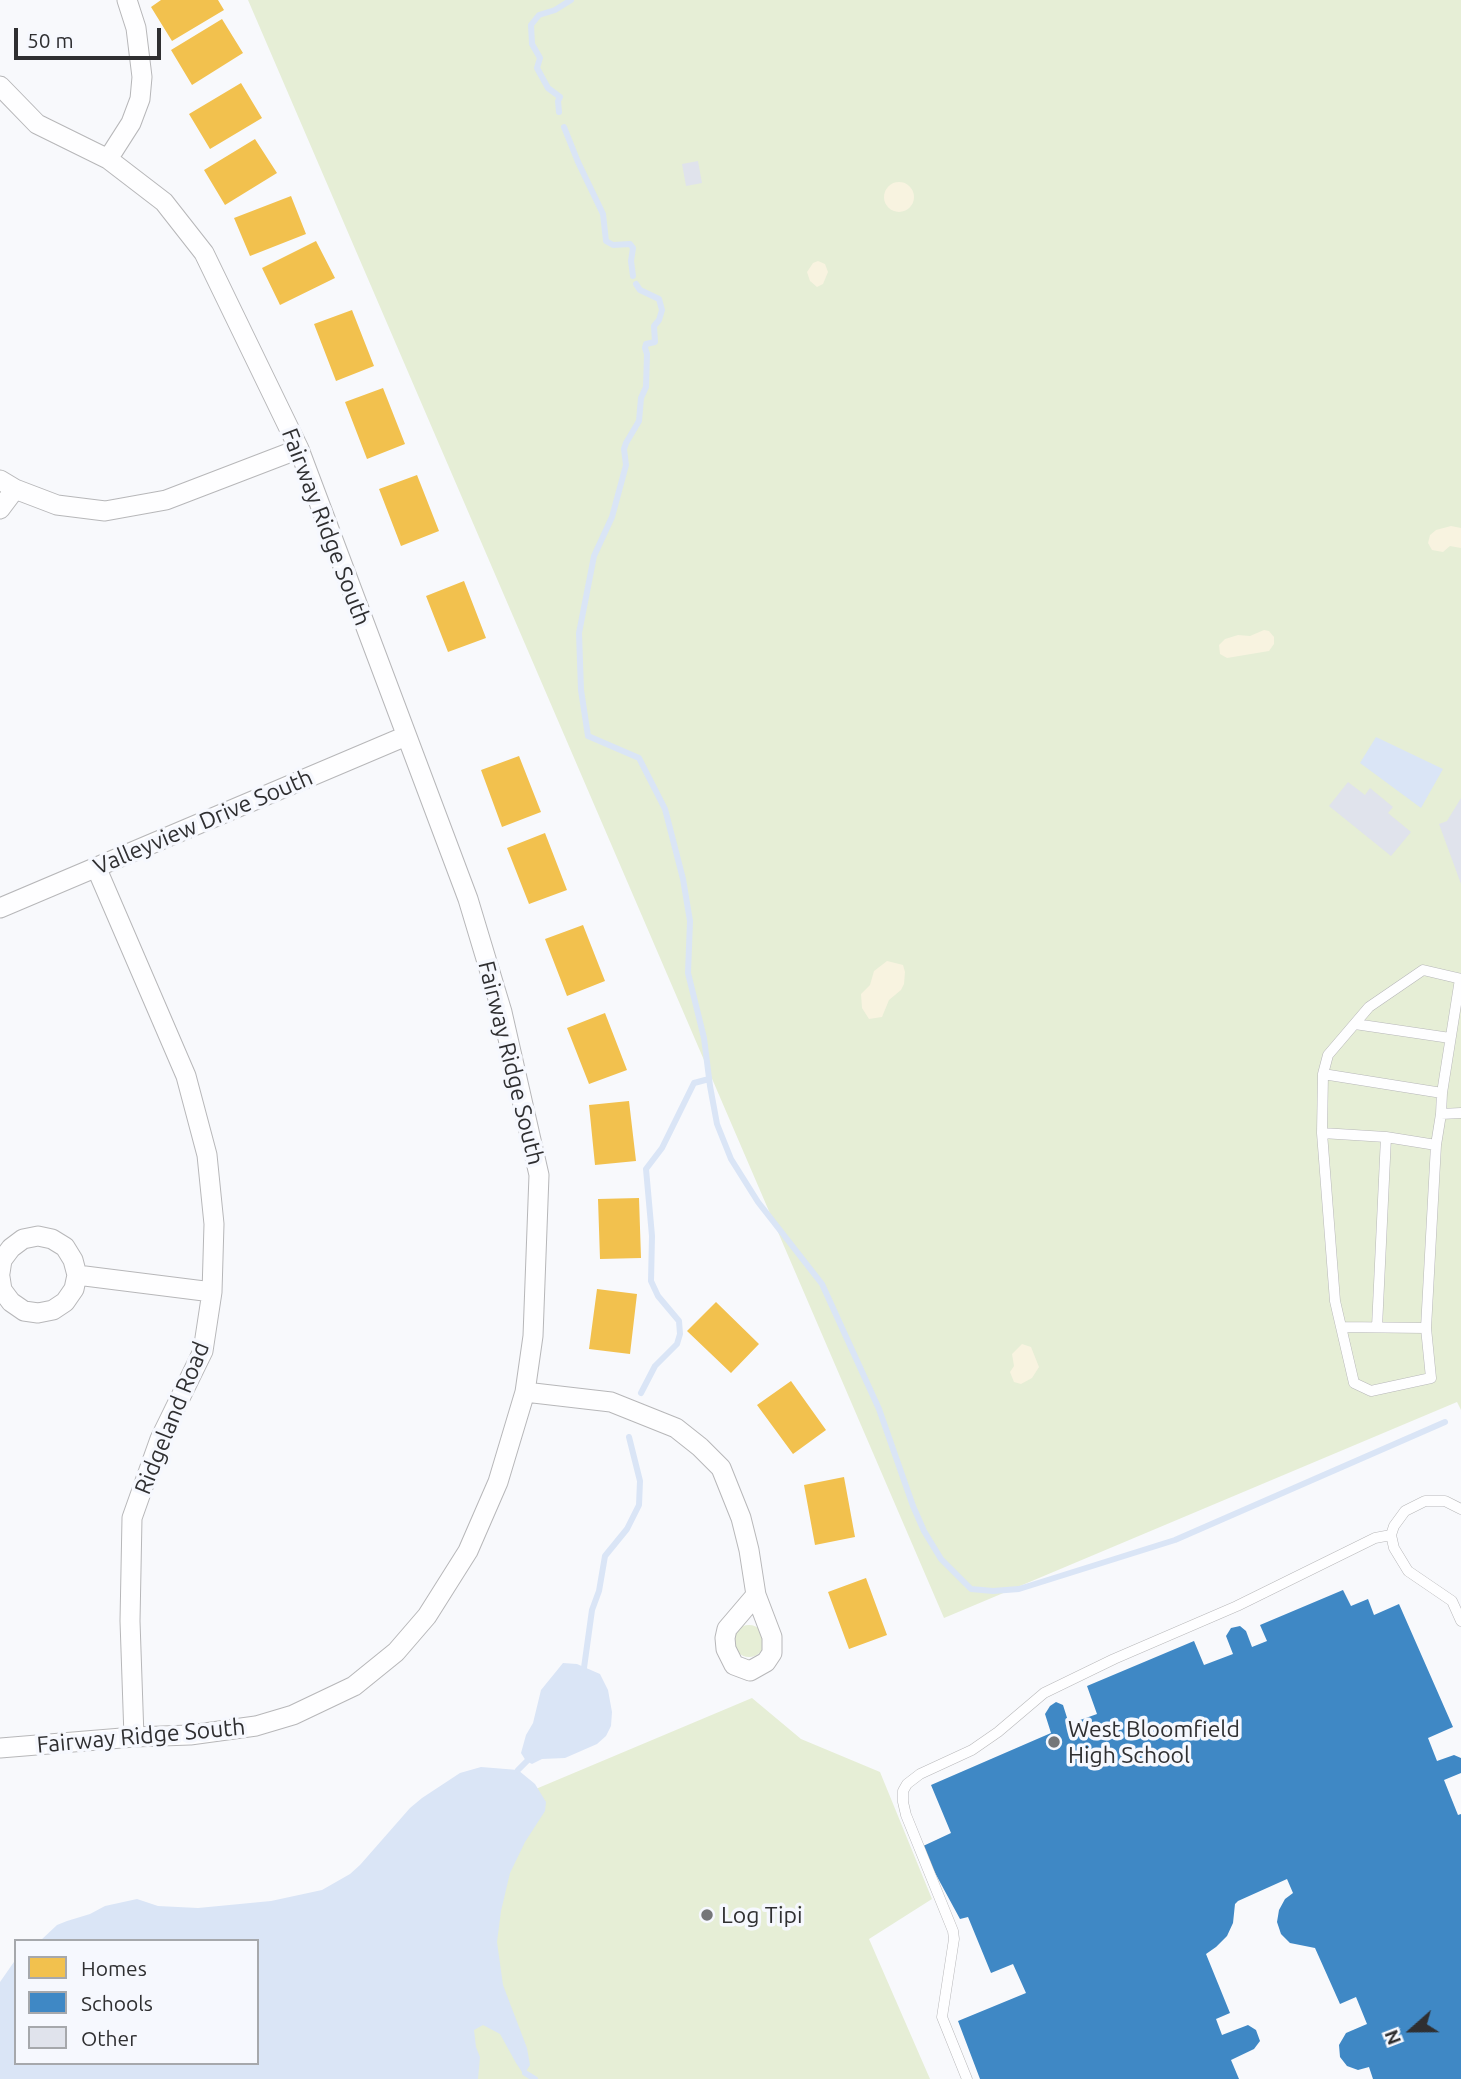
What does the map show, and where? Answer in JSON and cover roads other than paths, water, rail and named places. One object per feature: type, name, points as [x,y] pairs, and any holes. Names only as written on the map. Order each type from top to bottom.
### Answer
[{"type":"street","points":[[108,159],[131,123],[140,99],[142,77],[136,28],[127,0]]},
{"type":"street","name":"Fairway Ridge South","points":[[0,86],[37,124],[108,159],[164,202],[204,253],[299,449],[468,899],[502,1012],[539,1175],[533,1336],[525,1392],[498,1482],[468,1551],[427,1616],[396,1652],[354,1686],[292,1715],[256,1727],[190,1735],[0,1748]]},
{"type":"street","points":[[0,509],[8,485],[57,505],[105,511],[166,500],[299,449]]},
{"type":"street","name":"Valleyview Drive South","points":[[0,908],[406,736]]},
{"type":"street","name":"Ridgeland Road","points":[[96,867],[186,1076],[207,1155],[214,1224],[212,1292],[203,1351],[160,1439],[132,1518],[130,1621],[134,1737]]},
{"type":"street","points":[[38,1236],[52,1239],[65,1247],[73,1260],[76,1275],[74,1289],[65,1302],[53,1310],[38,1313],[24,1311],[11,1302],[2,1290],[0,1275],[2,1260],[10,1248],[23,1239],[38,1236]]},
{"type":"street","points":[[76,1275],[212,1292]]},
{"type":"street","points":[[525,1392],[611,1402],[676,1428],[700,1447],[721,1468],[741,1518],[756,1595]]},
{"type":"lane","points":[[1423,970],[1461,979],[1436,1145],[1426,1328],[1431,1378],[1371,1391],[1354,1383],[1335,1301],[1322,1133],[1323,1074],[1328,1055],[1354,1024],[1368,1007],[1423,970]]},
{"type":"lane","points":[[1354,1024],[1450,1038]]},
{"type":"lane","points":[[1323,1074],[1442,1093]]},
{"type":"lane","points":[[1441,1114],[1461,1113]]},
{"type":"lane","points":[[1322,1133],[1436,1145]]},
{"type":"lane","points":[[1377,1327],[1386,1138]]},
{"type":"lane","points":[[1341,1327],[1426,1328]]},
{"type":"lane","points":[[1461,1509],[1445,1500],[1425,1501],[1405,1511],[1394,1525],[1391,1535],[1394,1548],[1408,1571],[1452,1601],[1461,1621]]},
{"type":"lane","points":[[967,2079],[942,2017],[953,1931],[906,1815],[903,1791],[907,1784],[920,1774],[972,1750],[1044,1693],[1114,1659],[1237,1606],[1375,1538],[1391,1535]]},
{"type":"water","points":[[1376,737],[1443,769],[1421,808],[1360,763]]},
{"type":"water","points":[[563,1663],[577,1664],[600,1674],[608,1690],[612,1712],[611,1726],[606,1736],[597,1744],[565,1758],[542,1759],[532,1764],[526,1761],[521,1753],[526,1735],[533,1723],[541,1690]]},
{"type":"water","points":[[481,1767],[518,1770],[535,1784],[546,1802],[545,1811],[525,1842],[510,1873],[497,1942],[503,1985],[527,2048],[530,2065],[525,2073],[516,2063],[500,2034],[483,2025],[474,2030],[480,2057],[478,2079],[0,2079],[0,1982],[14,1962],[14,2065],[259,2065],[259,1939],[42,1939],[57,1925],[105,1906],[137,1899],[158,1906],[198,1908],[271,1901],[322,1890],[350,1874],[410,1808],[460,1773]]},
{"type":"waterway","points":[[559,112],[560,97],[548,88],[537,68],[540,58],[532,44],[531,25],[539,15],[555,10],[571,0]]},
{"type":"waterway","points":[[564,127],[603,214],[606,241],[613,245],[630,244],[633,248],[633,276]]},
{"type":"waterway","points":[[636,284],[640,290],[659,299],[662,310],[654,326],[655,342],[646,344],[646,387],[641,398],[639,421],[624,449],[626,465],[612,517],[594,556],[579,633],[581,690],[588,736],[639,758],[665,809],[683,879],[690,921],[688,973],[704,1038],[717,1124],[731,1159],[758,1202],[822,1284],[879,1409],[913,1506],[941,1559],[971,1589],[1019,1589],[1175,1540],[1445,1422]]},
{"type":"waterway","points":[[641,1393],[655,1366],[677,1344],[680,1334],[679,1321],[658,1296],[651,1281],[652,1236],[646,1169],[662,1148],[694,1083],[709,1079]]},
{"type":"waterway","points":[[583,1675],[592,1610],[599,1591],[605,1556],[627,1529],[639,1505],[640,1481],[629,1437]]},
{"type":"waterway","points":[[518,1770],[531,1757]]},
{"type":"waterway","points":[[525,2073],[535,2079]]},
{"type":"place","name":"West Bloomfield High School","points":[[1054,1742]]},
{"type":"place","name":"Log Tipi","points":[[707,1915]]}]
